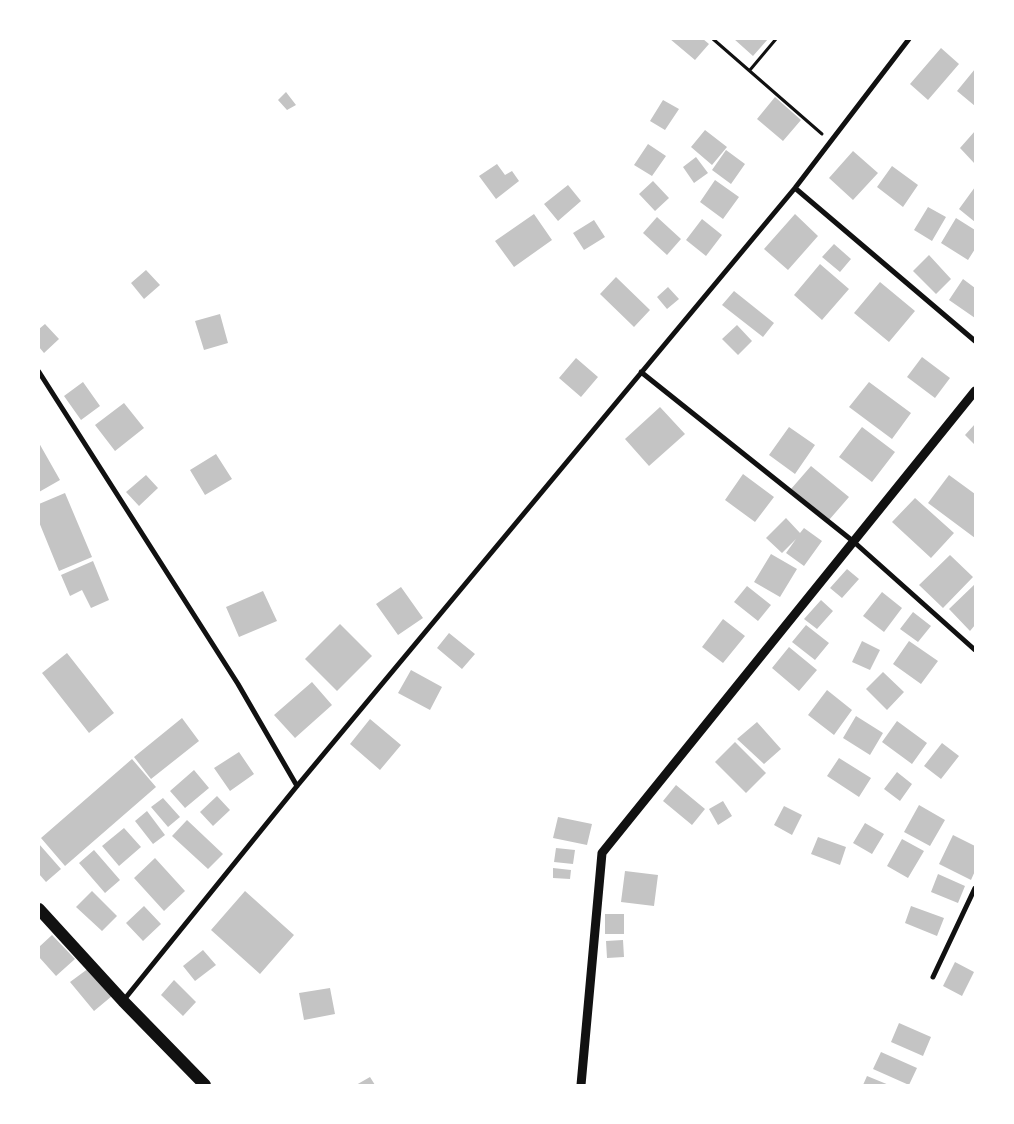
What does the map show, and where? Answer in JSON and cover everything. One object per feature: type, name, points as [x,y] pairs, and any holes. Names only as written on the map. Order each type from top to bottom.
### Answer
[{"type":"main road","points":[[39,910],[123,1001],[205,1085]]},
{"type":"street","points":[[123,1001],[298,786],[795,188],[909,39]]},
{"type":"street","points":[[795,188],[975,341]]},
{"type":"street","points":[[39,372],[232,676],[298,786]]},
{"type":"street","points":[[641,372],[854,542],[975,650]]},
{"type":"street","points":[[581,1085],[602,853],[975,391]]},
{"type":"street","points":[[933,977],[975,888]]},
{"type":"path","points":[[713,39],[830,141]]},
{"type":"path","points":[[750,70],[776,39]]},
{"type":"building","points":[[670,39],[703,39],[709,44],[695,60]]},
{"type":"building","points":[[734,39],[768,39],[753,56]]},
{"type":"building","points":[[941,48],[959,64],[928,100],[910,84]]},
{"type":"building","points":[[975,69],[975,106],[957,91]]},
{"type":"building","points":[[286,92],[296,105],[287,110],[278,100]]},
{"type":"building","points":[[775,97],[801,120],[783,141],[757,119]]},
{"type":"building","points":[[663,100],[679,109],[665,130],[650,121]]},
{"type":"building","points":[[705,130],[727,147],[712,165],[691,147]]},
{"type":"building","points":[[975,131],[975,164],[960,148]]},
{"type":"building","points":[[648,144],[666,156],[652,176],[634,165]]},
{"type":"building","points":[[726,150],[745,164],[731,184],[712,170]]},
{"type":"building","points":[[853,151],[878,173],[853,200],[829,178]]},
{"type":"building","points":[[696,157],[708,173],[694,183],[683,167]]},
{"type":"building","points":[[497,164],[505,175],[512,171],[519,181],[496,199],[479,176]]},
{"type":"building","points":[[892,166],[918,185],[903,207],[877,187]]},
{"type":"building","points":[[715,180],[739,197],[723,219],[700,202]]},
{"type":"building","points":[[653,181],[669,198],[655,211],[639,194]]},
{"type":"building","points":[[568,185],[581,201],[558,221],[544,204]]},
{"type":"building","points":[[975,187],[975,222],[959,209]]},
{"type":"building","points":[[928,207],[946,217],[932,241],[914,230]]},
{"type":"building","points":[[534,214],[552,240],[514,267],[495,241]]},
{"type":"building","points":[[795,214],[818,236],[788,270],[764,249]]},
{"type":"building","points":[[657,217],[681,239],[667,255],[643,233]]},
{"type":"building","points":[[956,218],[975,230],[975,249],[968,260],[941,243]]},
{"type":"building","points":[[702,219],[722,235],[706,256],[686,240]]},
{"type":"building","points":[[594,220],[605,237],[584,250],[573,233]]},
{"type":"building","points":[[834,244],[851,259],[840,272],[822,257]]},
{"type":"building","points":[[929,255],[951,279],[936,294],[913,271]]},
{"type":"building","points":[[820,264],[849,289],[822,320],[794,295]]},
{"type":"building","points":[[146,270],[160,285],[144,299],[131,283]]},
{"type":"building","points":[[616,277],[650,310],[634,327],[600,294]]},
{"type":"building","points":[[963,279],[975,288],[975,318],[949,300]]},
{"type":"building","points":[[880,282],[915,311],[889,342],[854,313]]},
{"type":"building","points":[[668,287],[679,299],[667,309],[657,297]]},
{"type":"building","points":[[734,291],[774,323],[763,337],[722,305]]},
{"type":"building","points":[[220,314],[228,343],[204,350],[195,321]]},
{"type":"building","points":[[45,324],[59,339],[44,353],[39,347],[39,329]]},
{"type":"building","points":[[737,325],[752,341],[738,355],[722,339]]},
{"type":"building","points":[[922,357],[950,378],[935,398],[907,377]]},
{"type":"building","points":[[576,358],[598,377],[581,397],[559,378]]},
{"type":"building","points":[[83,382],[100,406],[81,420],[64,396]]},
{"type":"building","points":[[869,382],[911,413],[892,439],[849,407]]},
{"type":"building","points":[[124,403],[144,428],[115,451],[95,425]]},
{"type":"building","points":[[660,407],[685,434],[649,466],[625,439]]},
{"type":"building","points":[[975,424],[975,445],[965,435]]},
{"type":"building","points":[[789,427],[815,445],[795,474],[769,455]]},
{"type":"building","points":[[862,427],[895,452],[872,482],[839,457]]},
{"type":"building","points":[[39,443],[60,480],[39,492]]},
{"type":"building","points":[[216,454],[232,479],[205,495],[190,470]]},
{"type":"building","points":[[811,466],[849,497],[829,520],[791,489]]},
{"type":"building","points":[[743,474],[774,497],[755,522],[725,500]]},
{"type":"building","points":[[146,475],[158,488],[139,506],[126,492]]},
{"type":"building","points":[[949,475],[975,494],[975,538],[928,503]]},
{"type":"building","points":[[65,493],[92,557],[59,571],[39,522],[39,504]]},
{"type":"building","points":[[915,498],[954,533],[931,558],[892,522]]},
{"type":"building","points":[[786,518],[800,533],[804,528],[822,541],[804,566],[786,553],[796,539],[782,553],[766,538]]},
{"type":"building","points":[[771,554],[797,569],[780,597],[754,582]]},
{"type":"building","points":[[950,555],[973,577],[943,608],[919,585]]},
{"type":"building","points":[[93,561],[109,600],[91,608],[82,590],[70,596],[61,575]]},
{"type":"building","points":[[847,569],[859,579],[842,598],[830,588]]},
{"type":"building","points":[[975,584],[975,625],[970,631],[949,609]]},
{"type":"building","points":[[747,586],[771,605],[758,621],[734,602]]},
{"type":"building","points":[[401,587],[423,618],[398,635],[376,604]]},
{"type":"building","points":[[263,591],[277,621],[239,637],[226,607]]},
{"type":"building","points":[[882,592],[902,608],[884,632],[863,616]]},
{"type":"building","points":[[821,600],[833,611],[817,629],[804,619]]},
{"type":"building","points":[[913,612],[931,626],[918,642],[900,629]]},
{"type":"building","points":[[723,619],[745,636],[723,663],[702,647]]},
{"type":"building","points":[[340,624],[372,656],[337,691],[305,659]]},
{"type":"building","points":[[806,625],[829,643],[815,660],[792,642]]},
{"type":"building","points":[[449,633],[475,654],[462,669],[437,648]]},
{"type":"building","points":[[862,641],[880,650],[870,670],[852,662]]},
{"type":"building","points":[[909,641],[938,661],[921,684],[893,664]]},
{"type":"building","points":[[789,647],[817,670],[799,691],[772,668]]},
{"type":"building","points":[[67,653],[114,713],[89,733],[42,673]]},
{"type":"building","points":[[411,670],[442,687],[430,710],[398,693]]},
{"type":"building","points":[[883,672],[904,692],[887,710],[866,689]]},
{"type":"building","points":[[312,682],[332,705],[295,738],[274,715]]},
{"type":"building","points":[[827,690],[852,710],[834,735],[808,715]]},
{"type":"building","points":[[856,716],[883,733],[870,755],[843,738]]},
{"type":"building","points":[[182,718],[199,741],[151,779],[134,757]]},
{"type":"building","points":[[370,719],[401,745],[380,770],[350,744]]},
{"type":"building","points":[[897,721],[927,743],[912,764],[882,742]]},
{"type":"building","points":[[757,722],[781,749],[764,764],[737,739]]},
{"type":"building","points":[[735,742],[766,773],[746,793],[715,762]]},
{"type":"building","points":[[942,743],[959,756],[941,779],[924,766]]},
{"type":"building","points":[[239,752],[254,774],[230,791],[214,768]]},
{"type":"building","points":[[839,758],[871,778],[859,797],[827,776]]},
{"type":"building","points":[[132,759],[156,787],[65,866],[41,838]]},
{"type":"building","points":[[194,770],[209,788],[185,808],[170,791]]},
{"type":"building","points":[[897,772],[912,784],[900,801],[884,789]]},
{"type":"building","points":[[676,785],[705,809],[692,825],[663,801]]},
{"type":"building","points":[[217,796],[230,810],[213,826],[200,812]]},
{"type":"building","points":[[163,798],[180,817],[168,827],[151,807]]},
{"type":"building","points":[[723,801],[732,816],[718,825],[709,809]]},
{"type":"building","points":[[919,805],[945,820],[930,846],[904,832]]},
{"type":"building","points":[[784,806],[802,815],[792,835],[774,825]]},
{"type":"building","points":[[147,811],[165,835],[153,844],[135,821]]},
{"type":"building","points":[[558,817],[592,824],[587,845],[553,838]]},
{"type":"building","points":[[187,820],[223,854],[208,869],[172,836]]},
{"type":"building","points":[[865,823],[884,834],[872,854],[853,843]]},
{"type":"building","points":[[124,828],[141,847],[119,866],[102,846]]},
{"type":"building","points":[[953,835],[975,846],[975,871],[971,880],[939,864]]},
{"type":"building","points":[[818,837],[846,847],[840,865],[811,854]]},
{"type":"building","points":[[902,839],[924,851],[908,878],[887,866]]},
{"type":"building","points":[[39,844],[61,869],[46,882],[39,874]]},
{"type":"building","points":[[556,848],[575,850],[573,864],[554,862]]},
{"type":"building","points":[[94,850],[120,880],[105,893],[79,863]]},
{"type":"building","points":[[155,858],[185,891],[164,911],[134,878]]},
{"type":"building","points":[[553,868],[571,870],[570,879],[553,878]]},
{"type":"building","points":[[625,871],[658,875],[654,906],[621,902]]},
{"type":"building","points":[[938,874],[965,886],[958,903],[931,892]]},
{"type":"building","points":[[92,891],[117,916],[102,931],[76,907]]},
{"type":"building","points":[[245,891],[294,935],[260,974],[211,930]]},
{"type":"building","points":[[144,906],[161,924],[143,941],[126,923]]},
{"type":"building","points":[[911,906],[944,918],[937,936],[905,923]]},
{"type":"building","points":[[605,914],[624,914],[624,934],[605,934]]},
{"type":"building","points":[[52,935],[75,959],[56,976],[39,957],[39,947]]},
{"type":"building","points":[[623,940],[624,957],[607,958],[606,941]]},
{"type":"building","points":[[203,950],[216,965],[195,981],[183,966]]},
{"type":"building","points":[[955,962],[974,972],[962,996],[943,986]]},
{"type":"building","points":[[89,968],[112,996],[94,1011],[70,982]]},
{"type":"building","points":[[174,980],[196,1002],[183,1016],[161,995]]},
{"type":"building","points":[[330,988],[335,1014],[304,1020],[299,993]]},
{"type":"building","points":[[899,1023],[931,1037],[923,1056],[891,1042]]},
{"type":"building","points":[[881,1052],[917,1068],[909,1085],[873,1069]]},
{"type":"building","points":[[867,1076],[889,1085],[863,1085]]},
{"type":"building","points":[[370,1077],[375,1085],[356,1085]]}]
